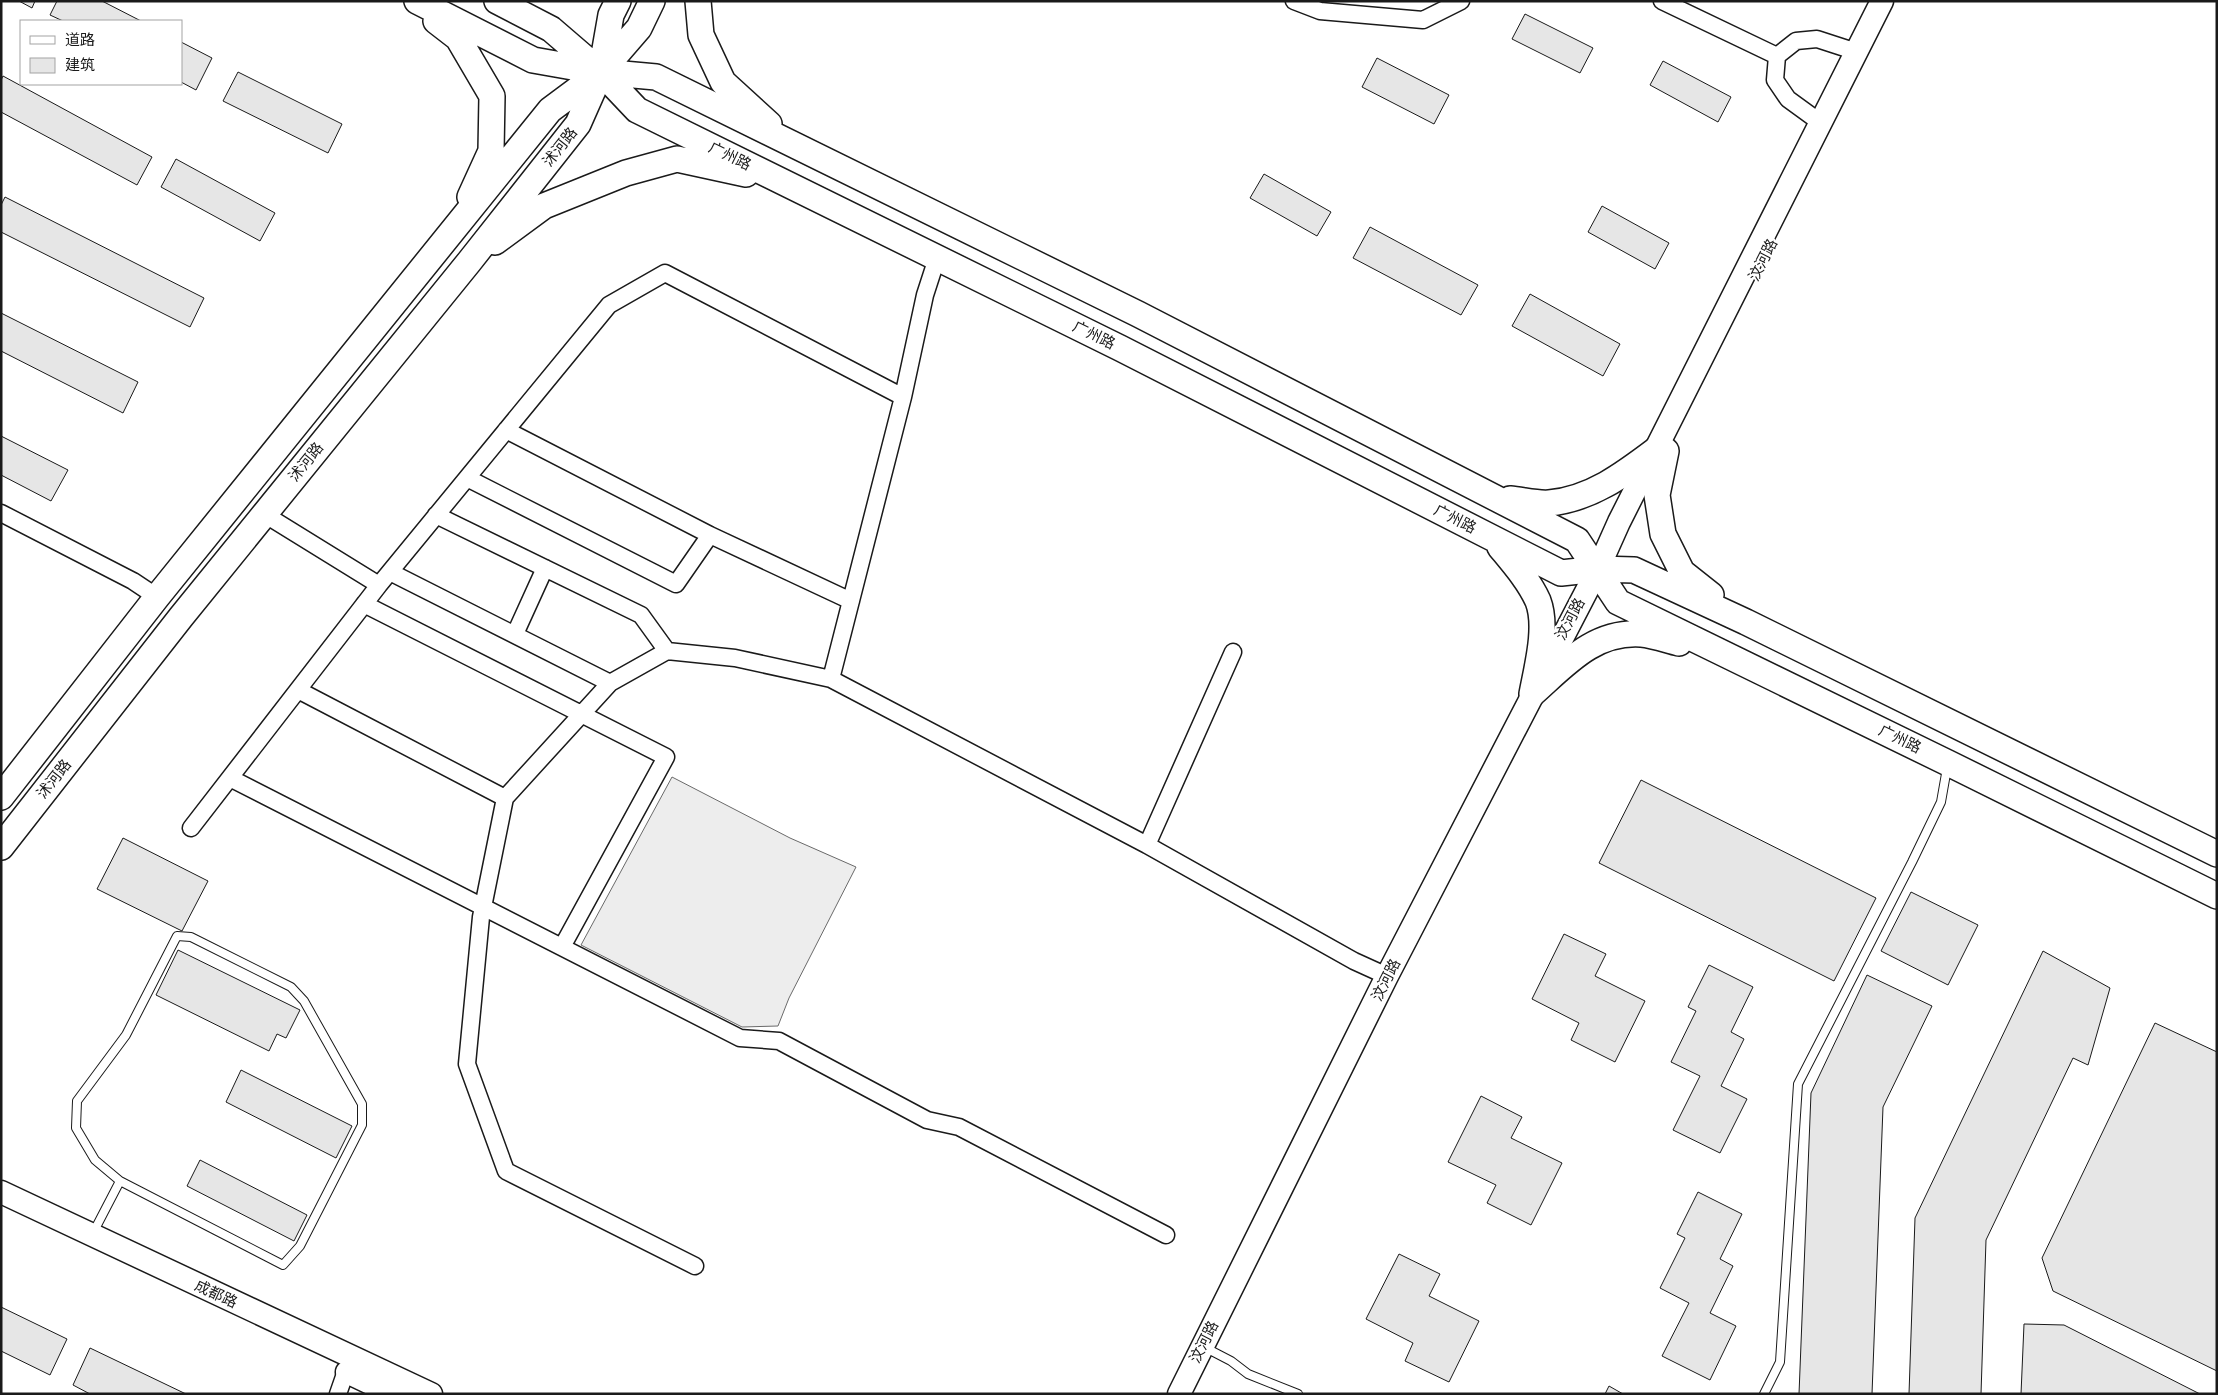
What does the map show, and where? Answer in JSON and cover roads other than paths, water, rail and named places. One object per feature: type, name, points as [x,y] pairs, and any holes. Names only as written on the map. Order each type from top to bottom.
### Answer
[{"type":"main road","points":[[411,1],[458,38],[492,96],[491,151],[454,233]]},
{"type":"main road","name":"广州路","points":[[417,1],[533,60],[601,72],[656,77],[1138,314],[1577,540],[1598,569],[1618,602],[2217,896]]},
{"type":"main road","name":"广州路","points":[[497,1],[551,29],[601,72],[637,110],[1120,348],[1561,573],[1598,569],[1634,570],[1746,622],[2217,854]]},
{"type":"main road","name":"沭河路","points":[[1,847],[181,617],[469,262],[578,124],[601,72],[611,15],[618,1]]},
{"type":"main road","name":"沭河路","points":[[1,797],[157,597],[454,233],[550,110],[601,72],[639,28],[652,1]]},
{"type":"main road","points":[[698,1],[701,35],[723,82],[791,144]]},
{"type":"main road","points":[[469,262],[544,206],[634,170],[677,159],[780,181]]},
{"type":"main road","points":[[1494,497],[1548,503],[1588,494],[1617,479],[1661,451]]},
{"type":"main road","points":[[1661,451],[1657,495],[1663,534],[1682,572],[1746,622]]},
{"type":"main road","points":[[1492,538],[1521,573],[1538,602],[1542,637],[1532,694]]},
{"type":"main road","points":[[1532,694],[1579,652],[1611,635],[1642,634],[1724,654]]},
{"type":"street","points":[[1294,1],[1320,11],[1423,20],[1461,1]]},
{"type":"street","points":[[1662,1],[1777,56]]},
{"type":"street","name":"汶河路","points":[[1661,451],[1882,1]]},
{"type":"street","name":"汶河路","points":[[1178,1394],[1387,976],[1532,694],[1661,451],[1895,1]]},
{"type":"street","points":[[1821,123],[1788,99],[1775,80],[1777,56],[1796,41],[1817,39],[1857,52]]},
{"type":"street","points":[[831,679],[903,397],[925,295],[938,258]]},
{"type":"street","points":[[191,828],[379,585],[608,305],[665,273],[903,397]]},
{"type":"street","points":[[506,430],[710,535],[851,601]]},
{"type":"street","points":[[467,478],[676,584],[710,535]]},
{"type":"street","points":[[1,513],[133,581],[157,597]]},
{"type":"street","points":[[264,514],[379,585]]},
{"type":"street","points":[[436,515],[641,616],[667,651]]},
{"type":"street","points":[[514,634],[545,568]]},
{"type":"street","points":[[390,572],[610,683]]},
{"type":"street","points":[[364,604],[666,757],[562,947]]},
{"type":"street","points":[[695,1266],[506,1171],[467,1064],[483,907],[505,798],[610,683],[667,651],[736,658],[831,679],[1147,846],[1354,961],[1387,976]]},
{"type":"street","points":[[1147,846],[1233,652]]},
{"type":"street","points":[[298,690],[505,798]]},
{"type":"street","points":[[230,778],[740,1038],[779,1041],[927,1120],[959,1126],[1166,1235]]},
{"type":"street","name":"成都路","points":[[1,1192],[431,1394]]},
{"type":"street","name":"成都路","points":[[1,1205],[393,1394]]},
{"type":"street","points":[[338,1394],[346,1371]]},
{"type":"lane","points":[[1764,1394],[1780,1362],[1798,1084],[1908,871],[1941,802],[1948,763]]},
{"type":"lane","points":[[177,936],[192,936],[291,987],[304,1001],[362,1104],[362,1125],[300,1246],[283,1265],[120,1181],[95,1160],[76,1128],[77,1101],[126,1035],[177,936]]},
{"type":"lane","points":[[92,1236],[120,1181]]},
{"type":"lane","points":[[1202,1346],[1232,1361],[1248,1374],[1298,1394]]}]
